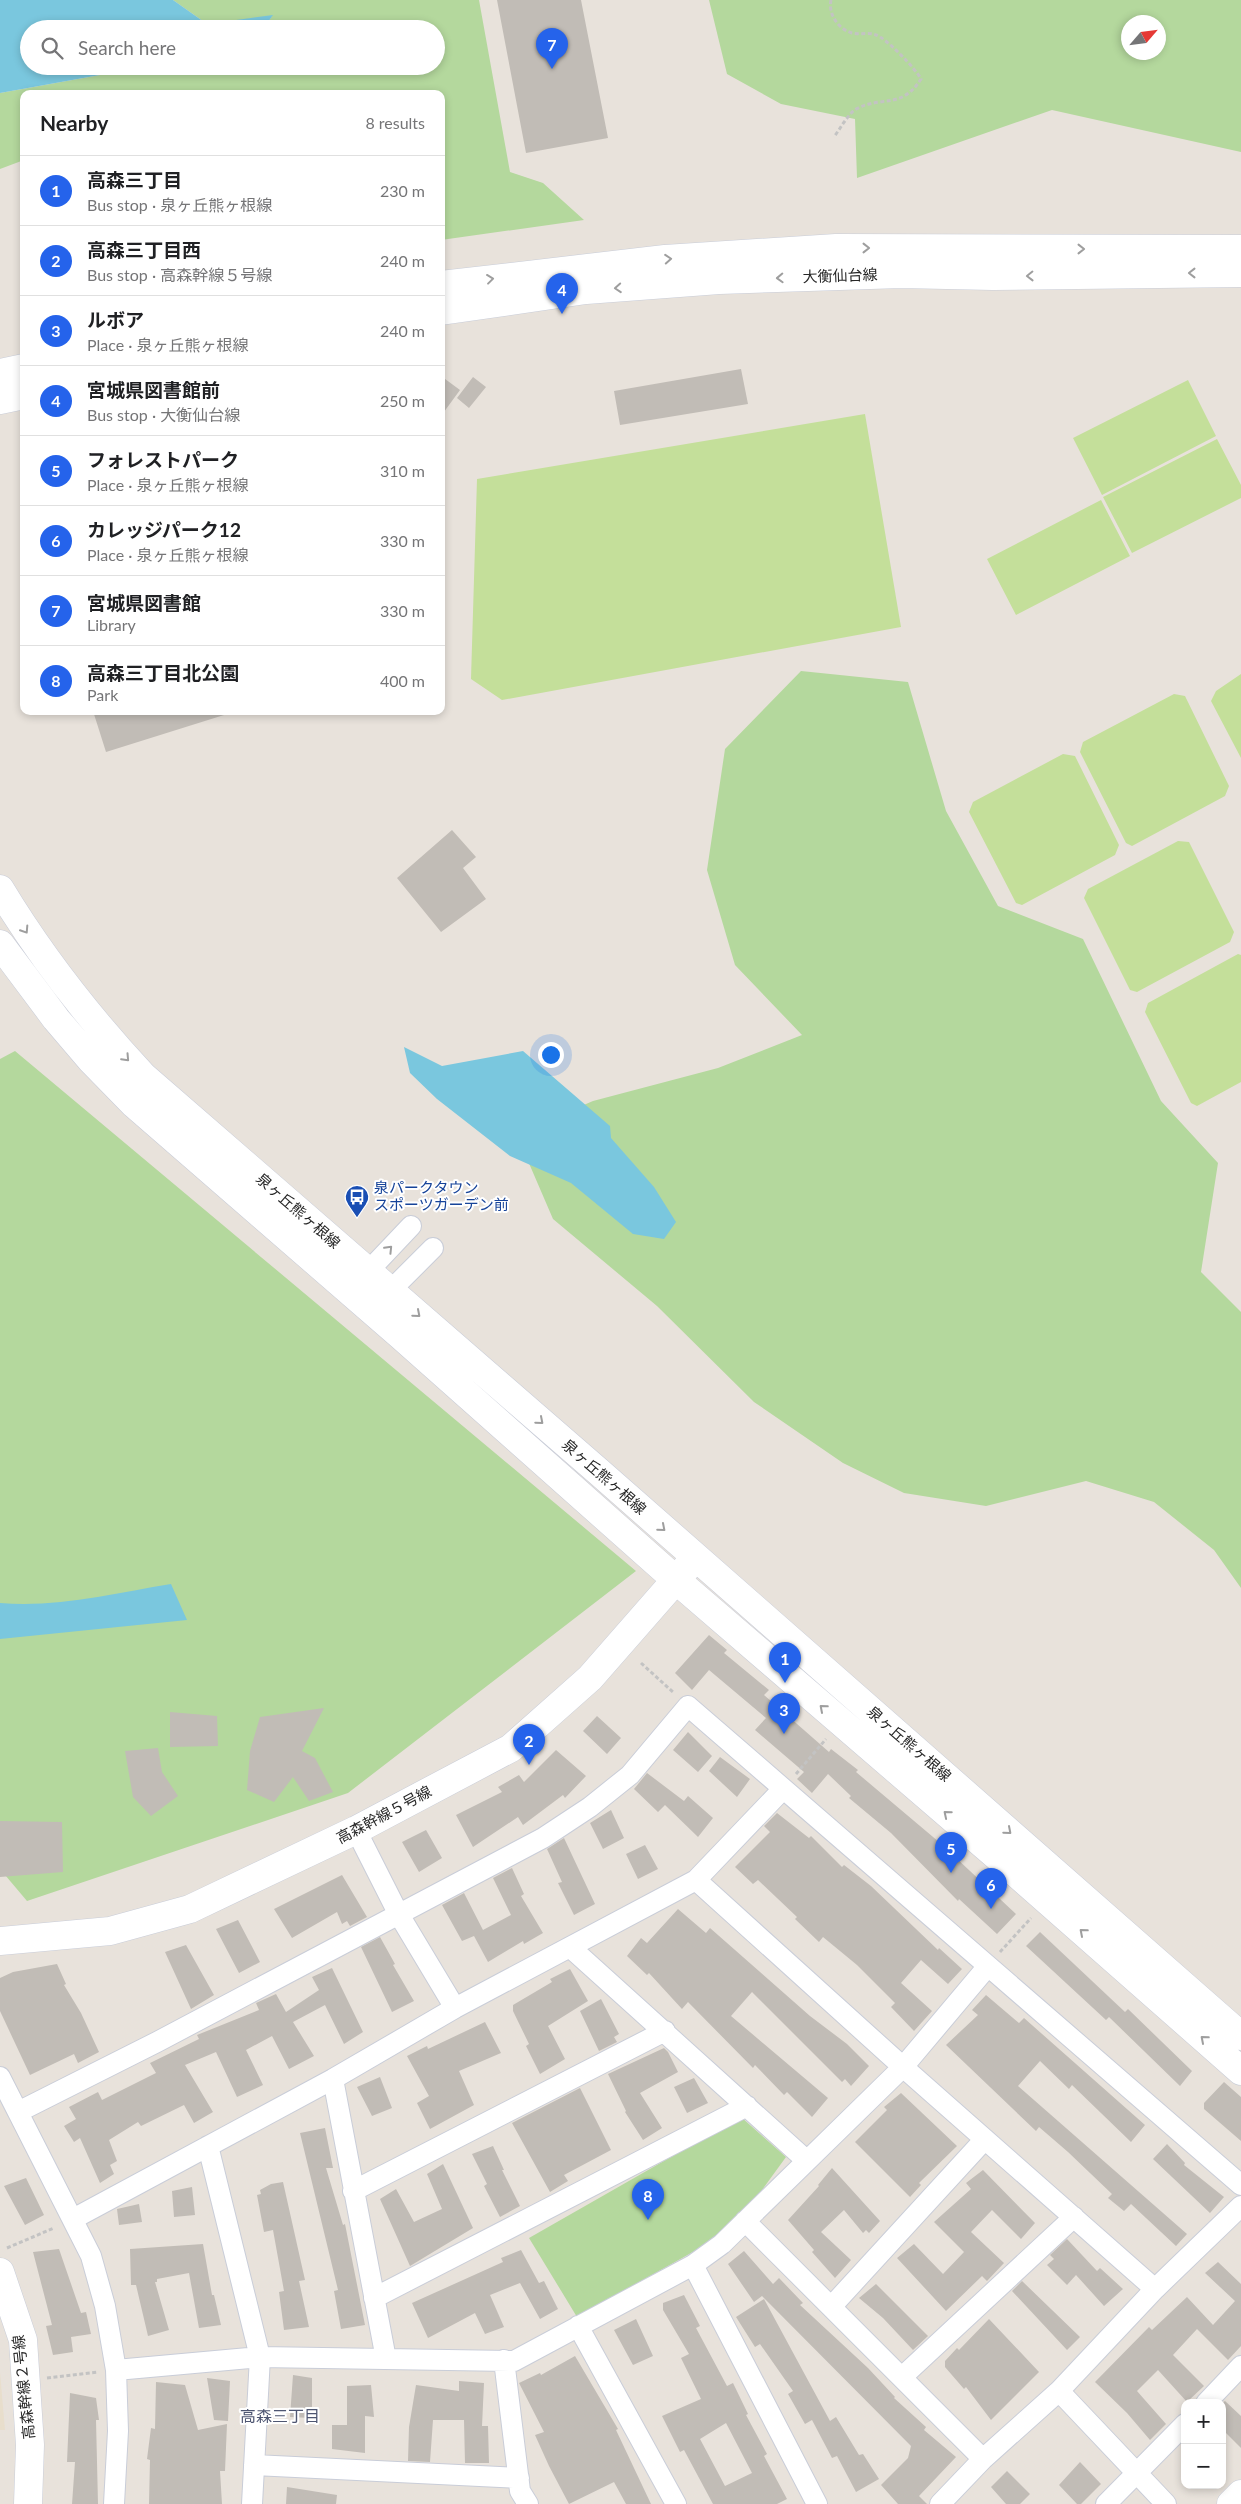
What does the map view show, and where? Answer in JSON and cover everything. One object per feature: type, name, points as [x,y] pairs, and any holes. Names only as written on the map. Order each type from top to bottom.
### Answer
[{"type":"main road","name":"大衡仙台線","points":[[445,285],[665,259],[836,248],[1241,249]]},
{"type":"main road","name":"大衡仙台線","points":[[445,309],[586,290],[719,280],[901,274],[993,276],[1241,273]]},
{"type":"main road","points":[[0,373],[20,369]]},
{"type":"main road","points":[[0,400],[20,396]]},
{"type":"main road","name":"泉ヶ丘熊ヶ根線","points":[[0,889],[26,931],[62,981],[99,1029],[143,1076],[696,1557],[1241,2036]]},
{"type":"main road","name":"泉ヶ丘熊ヶ根線","points":[[0,944],[56,1019],[91,1060],[134,1104],[676,1580],[1000,1859],[1241,2071]]},
{"type":"main road","name":"高森幹線５号線","points":[[0,1941],[110,1931],[190,1909],[356,1830],[511,1748],[590,1678],[696,1557]]},
{"type":"main road","name":"高森幹線２号線","points":[[4,2260],[23,2340],[30,2445],[28,2504]]},
{"type":"main road","points":[[1231,2504],[1241,2494]]},
{"type":"street","points":[[836,248],[837,276]]},
{"type":"street","points":[[349,1292],[411,1226]]},
{"type":"street","points":[[390,1291],[433,1248]]},
{"type":"street","points":[[18,2112],[157,2042],[398,1913],[544,1838],[590,1807],[630,1774],[688,1706],[782,1790],[1241,2185]]},
{"type":"street","points":[[73,2220],[333,2079],[454,2008],[571,1948],[696,1880],[782,1790]]},
{"type":"street","points":[[356,1830],[398,1913],[454,2008]]},
{"type":"street","points":[[696,1880],[903,2067],[1156,2289]]},
{"type":"street","points":[[571,1948],[806,2160]]},
{"type":"street","points":[[116,2370],[260,2357],[514,2360],[693,2265],[722,2244],[903,2067],[988,1966]]},
{"type":"street","points":[[353,2191],[665,2032]]},
{"type":"street","points":[[0,2077],[91,2256],[105,2306],[116,2370],[118,2431],[114,2504]]},
{"type":"street","points":[[333,2079],[386,2359]]},
{"type":"street","points":[[374,2298],[747,2106]]},
{"type":"street","points":[[831,2307],[985,2139]]},
{"type":"street","points":[[208,2146],[260,2357],[252,2504]]},
{"type":"street","points":[[940,2504],[983,2459],[1059,2391],[1156,2289],[1241,2206]]},
{"type":"street","points":[[902,2378],[1074,2217]]},
{"type":"street","points":[[744,2221],[983,2459]]},
{"type":"street","points":[[693,2265],[817,2504]]},
{"type":"street","points":[[578,2326],[676,2504]]},
{"type":"street","points":[[504,2360],[520,2490],[528,2504]]},
{"type":"street","points":[[1210,2399],[1241,2366]]},
{"type":"street","points":[[1059,2391],[1166,2504]]},
{"type":"street","points":[[1106,2504],[1181,2428]]},
{"type":"street","points":[[254,2465],[519,2478]]},
{"type":"path","points":[[831,0],[829,9],[835,21],[851,33],[876,35],[916,70],[921,79],[916,87],[900,100],[881,101],[855,110],[834,137]]},
{"type":"path","points":[[641,1662],[688,1706]]},
{"type":"path","points":[[782,1790],[828,1736]]},
{"type":"path","points":[[988,1966],[1033,1915]]},
{"type":"path","points":[[4,2260],[73,2220]]},
{"type":"path","points":[[39,2379],[116,2370]]},
{"type":"shaded area","points":[[0,2372],[5,2430],[0,2430]]},
{"type":"green space","points":[[173,0],[479,0],[510,172],[543,183],[584,220],[445,239],[445,90],[20,90],[20,162],[0,169],[0,93],[100,75],[445,75],[445,20],[269,20],[272,16],[240,20],[201,20]]},
{"type":"green space","points":[[709,0],[1241,0],[1241,152],[1052,110],[857,178],[855,119],[781,104],[727,74]]},
{"type":"green space","points":[[1188,380],[1216,436],[1102,495],[1073,438]]},
{"type":"green space","points":[[865,414],[901,627],[502,700],[471,679],[477,479]]},
{"type":"green space","points":[[1217,439],[1241,485],[1241,498],[1132,553],[1103,497]]},
{"type":"green space","points":[[1101,500],[1130,556],[1016,615],[987,559]]},
{"type":"green space","points":[[801,671],[908,682],[946,811],[998,906],[1083,939],[1161,1101],[1218,1163],[1201,1272],[1241,1312],[1241,1588],[1214,1550],[1154,1502],[1086,1481],[986,1506],[904,1493],[843,1463],[754,1402],[657,1306],[553,1219],[525,1154],[537,1125],[593,1101],[718,1068],[802,1035],[735,965],[707,870],[725,749]]},
{"type":"green space","points":[[1241,674],[1241,758],[1211,701],[1216,691]]},
{"type":"green space","points":[[1174,694],[1185,696],[1229,786],[1225,796],[1132,846],[1126,843],[1080,752],[1083,742]]},
{"type":"green space","points":[[1063,754],[1075,756],[1119,845],[1115,855],[1022,905],[1016,903],[969,812],[973,802]]},
{"type":"green space","points":[[1178,841],[1189,842],[1234,932],[1230,942],[1137,992],[1130,990],[1084,898],[1088,889]]},
{"type":"green space","points":[[1238,954],[1241,955],[1241,1082],[1197,1106],[1191,1103],[1145,1012],[1148,1003]]},
{"type":"green space","points":[[15,1051],[636,1571],[348,1793],[27,1901],[0,1869],[0,1059]]},
{"type":"green space","points":[[741,2117],[786,2157],[754,2201],[716,2239],[577,2317],[529,2238]]},
{"type":"water","points":[[0,0],[173,0],[201,20],[20,20],[20,75],[100,75],[0,93]]},
{"type":"water","points":[[273,15],[269,20],[236,20]]},
{"type":"water","points":[[404,1047],[442,1066],[523,1051],[610,1126],[611,1138],[654,1187],[676,1222],[664,1239],[633,1234],[571,1183],[510,1156],[437,1099],[410,1073]]},
{"type":"water","points":[[171,1584],[187,1620],[0,1639],[0,1603],[64,1602]]},
{"type":"building","points":[[497,0],[581,0],[608,138],[526,153]]},
{"type":"building","points":[[741,369],[748,404],[620,425],[614,391]]},
{"type":"building","points":[[473,377],[486,387],[469,408],[457,398]]},
{"type":"building","points":[[445,379],[460,390],[445,411]]},
{"type":"building","points":[[94,715],[224,715],[106,752]]},
{"type":"building","points":[[452,830],[476,857],[463,868],[486,899],[441,932],[397,878]]},
{"type":"building","points":[[709,1635],[727,1650],[724,1653],[769,1690],[764,1695],[829,1752],[831,1749],[858,1770],[856,1772],[939,1842],[1016,1914],[997,1934],[959,1899],[958,1901],[891,1833],[849,1798],[851,1796],[828,1774],[812,1793],[797,1779],[804,1772],[755,1730],[766,1718],[709,1670],[692,1690],[675,1673]]},
{"type":"building","points":[[324,1708],[302,1751],[315,1758],[333,1792],[309,1801],[293,1777],[274,1802],[247,1790],[250,1751],[260,1717]]},
{"type":"building","points":[[170,1712],[217,1716],[218,1746],[170,1747]]},
{"type":"building","points":[[597,1716],[621,1738],[607,1754],[583,1731]]},
{"type":"building","points":[[688,1732],[712,1756],[698,1772],[673,1750]]},
{"type":"building","points":[[158,1748],[162,1772],[178,1796],[151,1816],[133,1797],[125,1751]]},
{"type":"building","points":[[556,1750],[586,1776],[565,1798],[563,1795],[523,1825],[518,1817],[473,1847],[456,1815],[502,1792],[498,1787],[519,1775],[524,1782]]},
{"type":"building","points":[[720,1757],[750,1779],[737,1797],[709,1771]]},
{"type":"building","points":[[647,1773],[684,1801],[688,1796],[713,1818],[698,1837],[665,1805],[658,1812],[634,1789]]},
{"type":"building","points":[[611,1810],[624,1838],[603,1849],[590,1823]]},
{"type":"building","points":[[777,1813],[809,1838],[811,1836],[842,1867],[844,1865],[871,1886],[938,1950],[939,1948],[962,1969],[948,1984],[921,1960],[901,1983],[932,2011],[914,2031],[891,2007],[895,2003],[857,1965],[823,1937],[819,1942],[795,1919],[797,1917],[758,1880],[753,1884],[735,1867],[770,1832],[764,1826]]},
{"type":"building","points":[[0,1821],[62,1822],[63,1872],[0,1877]]},
{"type":"building","points":[[426,1830],[442,1858],[419,1872],[402,1842]]},
{"type":"building","points":[[564,1838],[595,1904],[574,1915],[558,1883],[562,1882],[547,1849]]},
{"type":"building","points":[[645,1845],[658,1869],[638,1879],[626,1854]]},
{"type":"building","points":[[512,1868],[524,1894],[521,1896],[543,1933],[524,1944],[523,1941],[488,1962],[474,1936],[462,1941],[442,1905],[464,1893],[483,1930],[511,1915],[493,1878]]},
{"type":"building","points":[[342,1875],[367,1917],[350,1926],[347,1921],[342,1924],[337,1912],[292,1938],[274,1909]]},
{"type":"building","points":[[678,1909],[706,1933],[710,1928],[810,2016],[847,2044],[869,2066],[851,2086],[845,2079],[842,2082],[752,1992],[731,2016],[828,2098],[812,2117],[787,2092],[784,2095],[755,2065],[753,2068],[688,2002],[682,2009],[649,1973],[647,1975],[627,1956],[641,1938],[647,1943]]},
{"type":"building","points":[[238,1920],[260,1962],[239,1973],[216,1929]]},
{"type":"building","points":[[1040,1932],[1125,2012],[1128,2009],[1192,2071],[1180,2086],[1109,2017],[1106,2020],[1026,1946]]},
{"type":"building","points":[[380,1937],[395,1964],[393,1965],[414,2001],[392,2012],[361,1947]]},
{"type":"building","points":[[186,1945],[214,1995],[191,2009],[165,1952]]},
{"type":"building","points":[[57,1964],[66,1984],[64,1985],[81,2013],[99,2052],[78,2063],[74,2054],[30,2075],[0,2011],[0,1978],[13,1972]]},
{"type":"building","points":[[332,1968],[363,2032],[344,2044],[325,2005],[293,2022],[314,2056],[289,2069],[272,2036],[246,2050],[263,2085],[237,2097],[216,2052],[185,2065],[213,2112],[194,2123],[184,2105],[141,2126],[138,2122],[109,2140],[117,2161],[110,2165],[114,2174],[100,2183],[80,2138],[74,2142],[64,2126],[76,2119],[69,2107],[98,2092],[102,2100],[156,2073],[150,2063],[199,2039],[197,2035],[259,2010],[256,2003],[276,1994],[286,2012],[319,1990],[312,1977]]},
{"type":"building","points":[[570,1969],[588,2001],[548,2026],[565,2059],[540,2074],[526,2046],[529,2044],[513,2011],[513,2005],[552,1982],[550,1979]]},
{"type":"building","points":[[986,1995],[1019,2023],[1024,2018],[1145,2125],[1131,2142],[1072,2085],[1069,2089],[1040,2061],[1018,2086],[1187,2234],[1176,2246],[1131,2204],[1124,2211],[1108,2198],[1112,2194],[1068,2152],[1039,2127],[1036,2131],[946,2045],[978,2015],[972,2010]]},
{"type":"building","points":[[601,1999],[619,2034],[614,2037],[617,2042],[599,2051],[580,2011]]},
{"type":"building","points":[[485,2022],[501,2053],[459,2071],[474,2105],[430,2129],[417,2103],[429,2096],[407,2056],[427,2046],[428,2049]]},
{"type":"building","points":[[664,2048],[678,2072],[640,2093],[662,2128],[643,2140],[625,2112],[608,2074]]},
{"type":"building","points":[[380,2077],[392,2108],[372,2116],[357,2087]]},
{"type":"building","points":[[694,2078],[708,2103],[687,2113],[674,2087]]},
{"type":"building","points":[[1224,2082],[1241,2097],[1241,2141],[1204,2109],[1204,2103]]},
{"type":"building","points":[[580,2088],[611,2150],[564,2175],[568,2181],[550,2192],[512,2123]]},
{"type":"building","points":[[901,2093],[957,2146],[919,2183],[921,2185],[910,2197],[855,2142],[887,2110],[884,2107]]},
{"type":"building","points":[[325,2128],[333,2168],[326,2168],[343,2225],[345,2224],[365,2325],[341,2329],[334,2291],[338,2290],[300,2133]]},
{"type":"building","points":[[1167,2144],[1185,2163],[1184,2165],[1224,2197],[1210,2213],[1153,2159]]},
{"type":"building","points":[[493,2146],[504,2170],[502,2170],[520,2206],[500,2217],[484,2186],[487,2184],[472,2154]]},
{"type":"building","points":[[443,2164],[473,2228],[410,2266],[380,2199],[396,2189],[414,2222],[442,2209],[427,2174]]},
{"type":"building","points":[[832,2168],[880,2221],[869,2233],[866,2230],[863,2233],[844,2210],[821,2232],[851,2260],[835,2278],[812,2252],[814,2250],[788,2220],[819,2186]]},
{"type":"building","points":[[983,2170],[1035,2223],[1021,2239],[992,2210],[971,2232],[1004,2263],[987,2281],[982,2276],[946,2311],[897,2258],[914,2244],[943,2274],[964,2252],[934,2222],[971,2189],[966,2183]]},
{"type":"building","points":[[26,2178],[44,2215],[25,2225],[4,2186]]},
{"type":"building","points":[[283,2182],[305,2280],[299,2281],[309,2327],[284,2330],[279,2292],[284,2291],[273,2230],[264,2232],[257,2195],[261,2194],[260,2190],[271,2184]]},
{"type":"building","points":[[192,2187],[195,2215],[174,2217],[172,2191]]},
{"type":"building","points":[[139,2204],[142,2222],[119,2225],[117,2209]]},
{"type":"building","points":[[1067,2239],[1097,2271],[1100,2268],[1123,2289],[1104,2306],[1076,2275],[1067,2285],[1047,2265],[1054,2259],[1050,2255]]},
{"type":"building","points":[[203,2244],[212,2295],[214,2295],[221,2325],[199,2328],[189,2273],[157,2279],[157,2282],[155,2282],[169,2330],[148,2336],[136,2285],[131,2285],[130,2249]]},
{"type":"building","points":[[59,2249],[81,2313],[86,2312],[91,2334],[71,2337],[73,2352],[53,2355],[46,2326],[52,2325],[33,2252]]},
{"type":"building","points":[[521,2250],[539,2283],[544,2281],[558,2309],[540,2319],[520,2283],[490,2295],[504,2327],[485,2334],[475,2313],[428,2338],[412,2303],[503,2262],[501,2258]]},
{"type":"building","points":[[744,2251],[773,2284],[779,2278],[803,2303],[800,2305],[868,2368],[894,2398],[926,2427],[924,2430],[956,2457],[919,2496],[927,2504],[898,2504],[881,2485],[908,2458],[911,2446],[762,2296],[754,2302],[728,2264]]},
{"type":"building","points":[[1218,2262],[1241,2284],[1241,2346],[1228,2360],[1197,2329],[1173,2355],[1204,2386],[1190,2399],[1184,2399],[1158,2370],[1137,2391],[1166,2424],[1150,2440],[1127,2413],[1095,2382],[1149,2327],[1152,2330],[1187,2297],[1213,2325],[1235,2301],[1205,2273]]},
{"type":"building","points":[[1022,2281],[1080,2337],[1067,2350],[1012,2291]]},
{"type":"building","points":[[876,2284],[928,2336],[913,2350],[883,2318],[859,2298]]},
{"type":"building","points":[[684,2295],[700,2326],[696,2328],[727,2386],[733,2383],[748,2414],[746,2415],[767,2454],[764,2456],[787,2499],[777,2504],[713,2504],[684,2450],[680,2452],[662,2416],[701,2399],[681,2358],[689,2354],[663,2310],[663,2303]],"holes":[[[726,2423],[752,2473],[725,2486],[700,2439]]]},
{"type":"building","points":[[764,2299],[830,2421],[836,2417],[859,2455],[863,2454],[879,2479],[856,2492],[837,2456],[832,2458],[812,2420],[805,2424],[788,2394],[793,2391],[760,2344],[755,2347],[736,2317]]},
{"type":"building","points":[[636,2319],[653,2356],[633,2365],[614,2330]]},
{"type":"building","points":[[989,2319],[1039,2372],[991,2420],[966,2387],[964,2389],[945,2367],[945,2361],[957,2348],[959,2350]]},
{"type":"building","points":[[575,2356],[618,2429],[616,2430],[651,2504],[626,2504],[614,2482],[569,2504],[549,2466],[535,2435],[544,2432],[519,2383],[540,2373],[541,2375]]},
{"type":"building","points":[[293,2375],[312,2378],[312,2418],[290,2417]]},
{"type":"building","points":[[207,2378],[230,2381],[228,2421],[214,2420]]},
{"type":"building","points":[[459,2381],[484,2383],[482,2426],[488,2426],[489,2463],[465,2463],[464,2420],[433,2420],[430,2462],[408,2461],[409,2427],[416,2385],[459,2391]]},
{"type":"building","points":[[156,2382],[185,2385],[198,2430],[227,2424],[225,2471],[220,2471],[222,2504],[149,2504],[150,2460],[147,2459],[151,2428],[155,2429]]},
{"type":"building","points":[[371,2385],[374,2417],[365,2416],[365,2453],[332,2449],[332,2425],[347,2425],[347,2386]]},
{"type":"building","points":[[70,2393],[96,2398],[99,2420],[96,2420],[98,2504],[72,2504],[75,2462],[67,2462]]},
{"type":"building","points":[[1226,2402],[1241,2416],[1241,2448],[1226,2433]]},
{"type":"building","points":[[1080,2462],[1101,2484],[1081,2504],[1077,2504],[1059,2485]]},
{"type":"building","points":[[1007,2471],[1030,2494],[1020,2504],[1006,2504],[991,2487]]},
{"type":"building","points":[[287,2487],[337,2495],[336,2504],[286,2504]]},
{"type":"place","name":"宮城県図書館","points":[[552,69]]},
{"type":"place","name":"宮城県図書館前","points":[[562,314]]},
{"type":"place","name":"泉パークタウン スポーツガーデン前","points":[[357,1218]]},
{"type":"place","name":"高森三丁目","points":[[785,1683]]},
{"type":"place","name":"ルボア","points":[[784,1734]]},
{"type":"place","name":"高森三丁目西","points":[[529,1765]]},
{"type":"place","name":"フォレストパーク","points":[[951,1873]]},
{"type":"place","name":"カレッジパーク12","points":[[991,1909]]},
{"type":"place","name":"高森三丁目北公園","points":[[648,2220]]},
{"type":"district","name":"高森三丁目","points":[[280,2416]]}]
